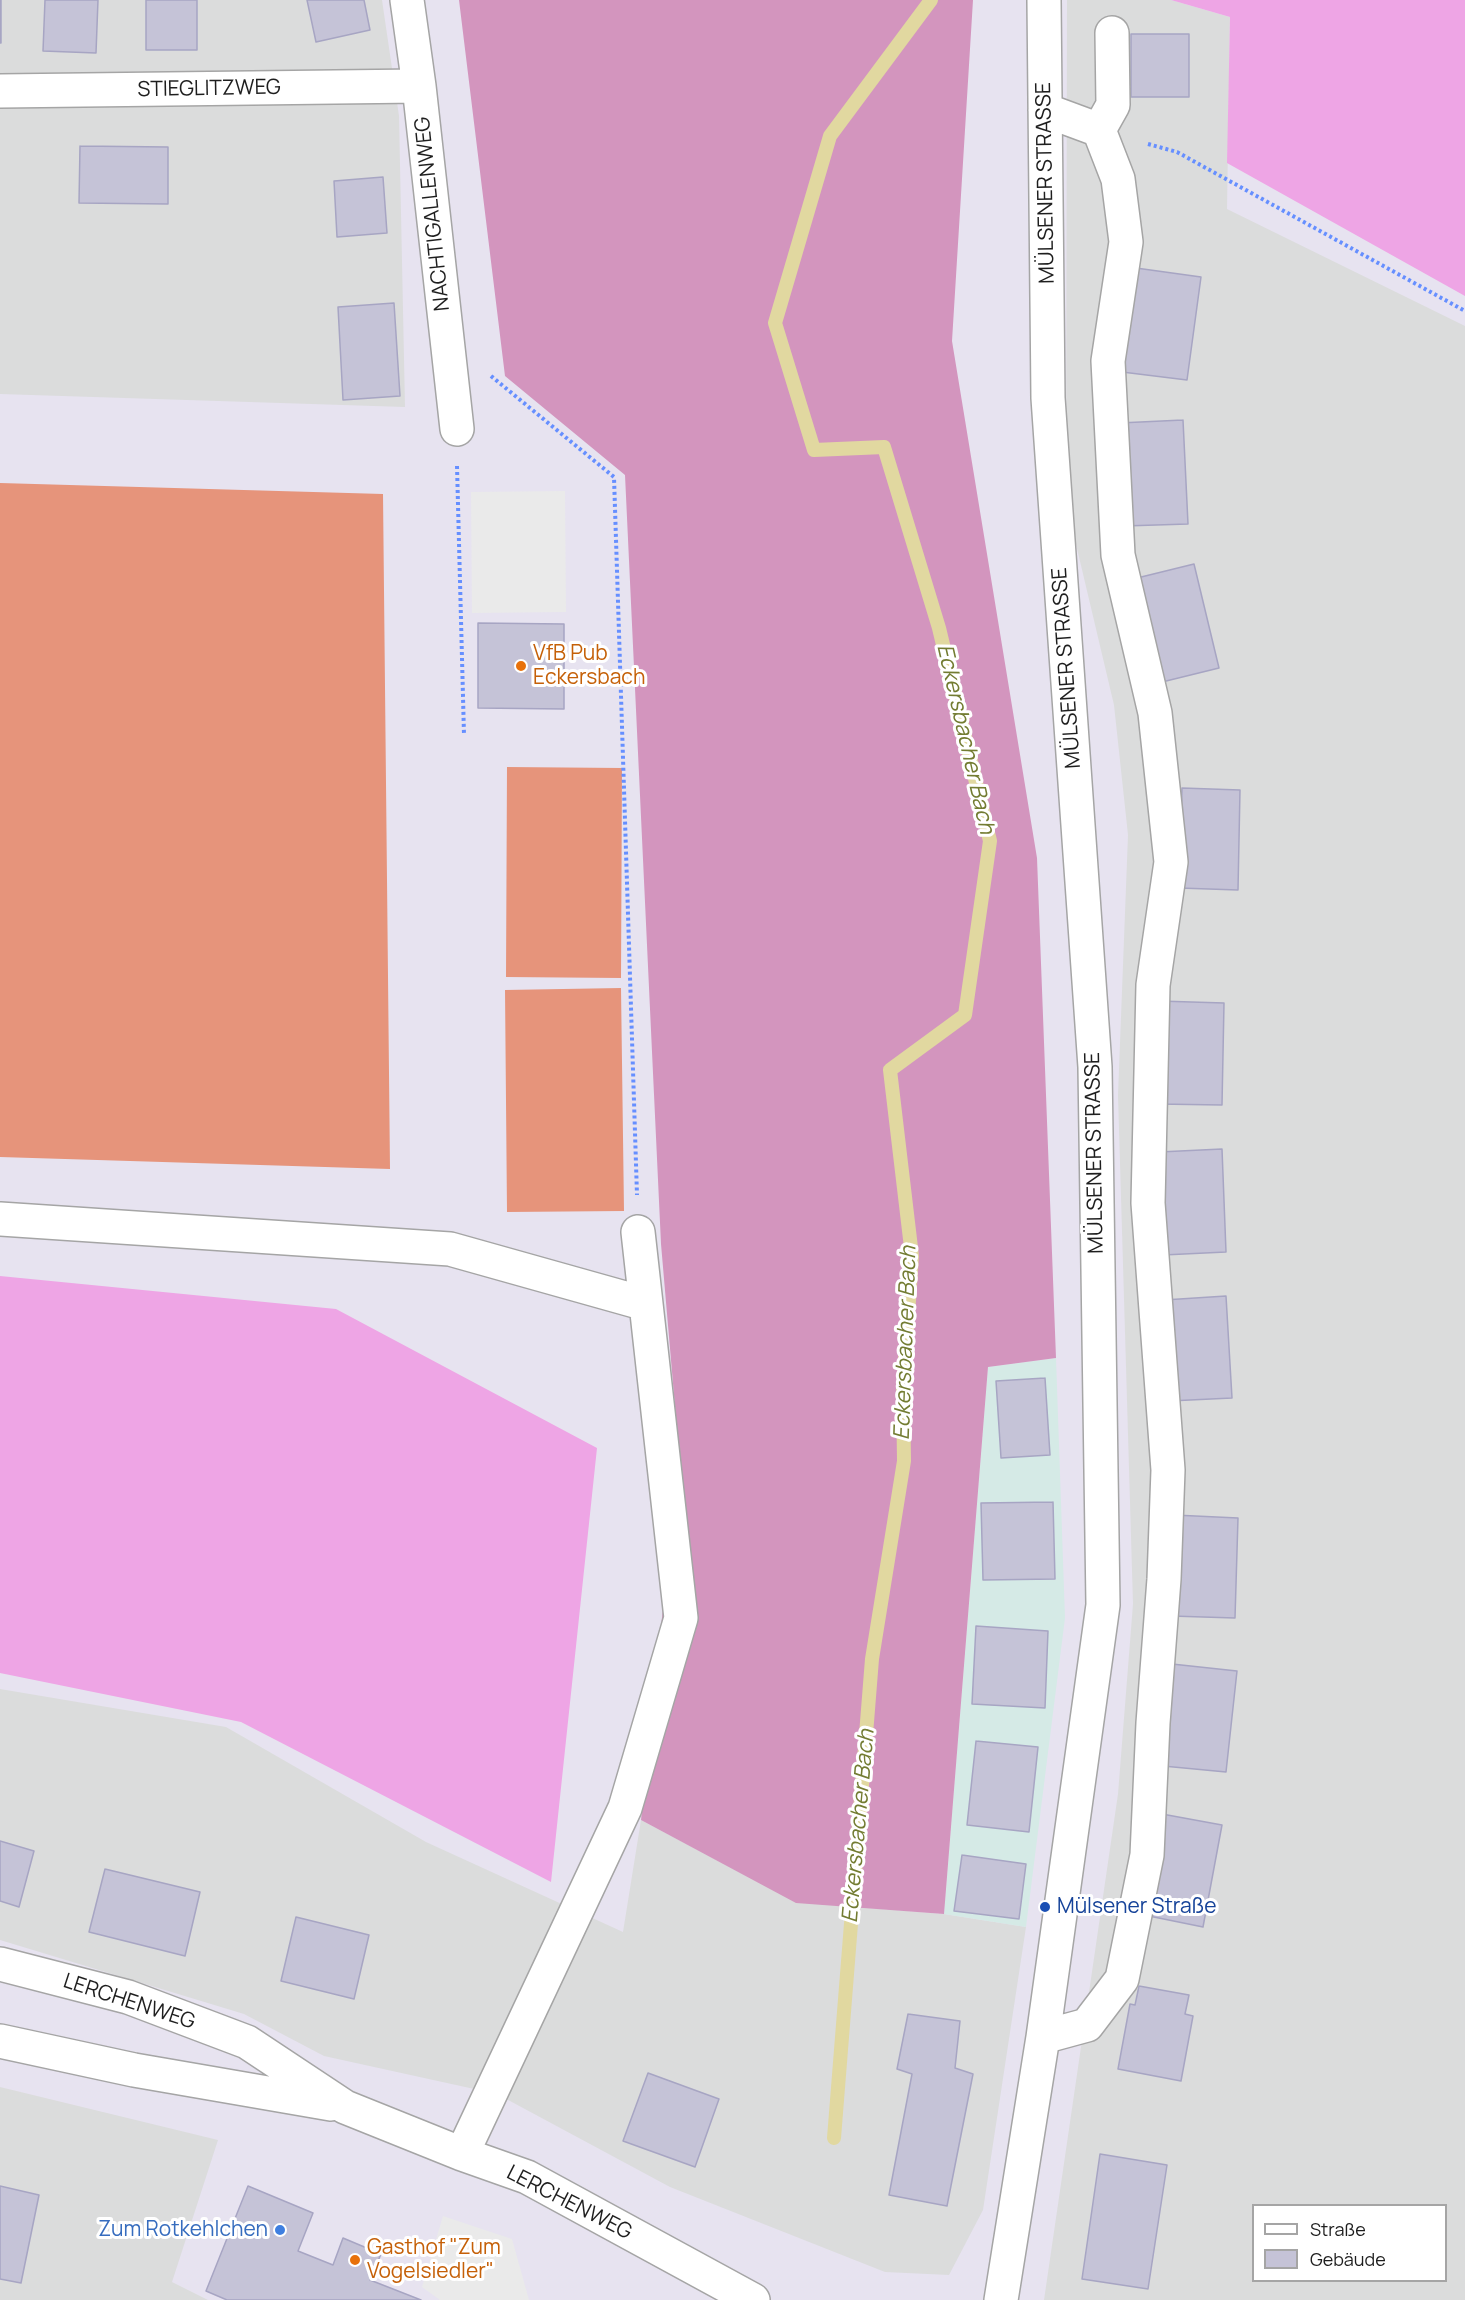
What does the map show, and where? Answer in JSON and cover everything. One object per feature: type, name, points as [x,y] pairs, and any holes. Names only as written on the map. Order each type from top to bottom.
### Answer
[{"type":"street","name":"NACHTIGALLENWEG","points":[[407,0],[419,86],[456,429]]},
{"type":"street","name":"MÜLSENER STRASSE","points":[[1001,2300],[1043,2037],[1103,1605],[1095,1067],[1048,398],[1044,0]]},
{"type":"street","points":[[1099,130],[1113,105],[1112,33]]},
{"type":"street","name":"STIEGLITZWEG","points":[[0,91],[419,86]]},
{"type":"street","points":[[1043,2037],[1087,2025],[1122,1979],[1147,1855],[1168,1480],[1148,1203],[1153,985],[1171,862],[1155,713],[1118,555],[1108,361],[1126,242],[1118,179],[1099,130],[1045,110]]},
{"type":"street","points":[[0,1219],[450,1249],[646,1304]]},
{"type":"street","points":[[462,2154],[625,1808],[681,1618],[638,1232]]},
{"type":"street","name":"LERCHENWEG","points":[[0,1964],[128,1997],[247,2042],[345,2107],[462,2154],[527,2177],[753,2300]]},
{"type":"street","name":"LERCHENWEG","points":[[0,2041],[134,2070],[345,2107]]},
{"type":"path","points":[[1177,152],[1465,311]]},
{"type":"path","points":[[447,340],[614,477],[638,1232]]},
{"type":"path","points":[[456,429],[464,735]]},
{"type":"shaded area","points":[[0,0],[382,0],[399,116],[405,407],[0,394]]},
{"type":"shaded area","points":[[459,0],[973,0],[952,341],[1037,858],[1056,1358],[988,1367],[944,1914],[796,1903],[641,1820],[679,1453],[661,1244],[625,475],[505,376]]},
{"type":"shaded area","points":[[1067,0],[1171,0],[1230,17],[1227,209],[1465,326],[1465,2300],[1044,2300],[1118,1794],[1133,1604],[1118,1095],[1128,835],[1114,705],[1066,502]]},
{"type":"shaded area","points":[[1171,0],[1465,0],[1465,296],[1227,163],[1230,17]]},
{"type":"shaded area","points":[[0,483],[383,494],[390,1169],[0,1157]]},
{"type":"shaded area","points":[[565,491],[566,612],[472,613],[471,492]]},
{"type":"shaded area","points":[[507,767],[622,768],[621,978],[506,977]]},
{"type":"shaded area","points":[[621,988],[624,1211],[507,1212],[505,990]]},
{"type":"shaded area","points":[[0,1276],[336,1309],[597,1448],[551,1882],[241,1722],[0,1673]]},
{"type":"shaded area","points":[[1056,1358],[1065,1618],[1026,1927],[944,1914],[988,1367]]},
{"type":"shaded area","points":[[0,1689],[226,1727],[426,1842],[623,1932],[641,1820],[796,1902],[944,1914],[1026,1927],[983,2210],[949,2275],[885,2272],[670,2187],[497,2094],[324,2056],[244,2014],[0,1940]]},
{"type":"shaded area","points":[[0,2087],[218,2140],[172,2282],[208,2300],[0,2300]]},
{"type":"shaded area","points":[[443,2216],[512,2239],[529,2300],[440,2300],[422,2287]]},
{"type":"building","points":[[1,0],[1,43],[0,43]]},
{"type":"building","points":[[45,0],[98,0],[96,53],[43,51]]},
{"type":"building","points":[[146,0],[197,0],[197,50],[146,50]]},
{"type":"building","points":[[307,0],[364,0],[370,30],[316,42]]},
{"type":"building","points":[[1131,34],[1189,34],[1189,97],[1131,97]]},
{"type":"building","points":[[80,146],[168,147],[168,204],[79,203]]},
{"type":"building","points":[[383,177],[387,233],[337,237],[334,181]]},
{"type":"building","points":[[1136,268],[1201,277],[1187,380],[1122,372]]},
{"type":"building","points":[[394,303],[400,396],[343,400],[338,307]]},
{"type":"building","points":[[1183,420],[1188,524],[1124,526],[1119,423]]},
{"type":"building","points":[[1194,564],[1219,668],[1158,683],[1133,579]]},
{"type":"building","name":"VfB Pub Eckersbach","points":[[478,623],[564,624],[564,709],[478,708]]},
{"type":"building","points":[[1182,788],[1240,790],[1238,890],[1179,888]]},
{"type":"building","points":[[1159,1001],[1224,1003],[1222,1105],[1157,1104]]},
{"type":"building","points":[[1222,1149],[1226,1252],[1163,1255],[1159,1152]]},
{"type":"building","points":[[1226,1296],[1232,1398],[1169,1401],[1164,1300]]},
{"type":"building","points":[[1045,1378],[1050,1455],[1001,1458],[996,1381]]},
{"type":"building","points":[[1053,1502],[1055,1579],[983,1580],[981,1503]]},
{"type":"building","points":[[1174,1515],[1238,1518],[1235,1618],[1171,1616]]},
{"type":"building","points":[[976,1626],[1048,1631],[1045,1708],[972,1704]]},
{"type":"building","points":[[1172,1664],[1237,1671],[1226,1772],[1163,1766]]},
{"type":"building","points":[[976,1741],[1038,1747],[1029,1832],[967,1825]]},
{"type":"building","points":[[1162,1814],[1222,1825],[1203,1927],[1144,1915]]},
{"type":"building","points":[[0,1841],[34,1851],[19,1907],[0,1901]]},
{"type":"building","points":[[962,1855],[1026,1864],[1019,1919],[954,1911]]},
{"type":"building","points":[[105,1869],[200,1892],[185,1956],[89,1932]]},
{"type":"building","points":[[296,1917],[369,1935],[354,1999],[281,1981]]},
{"type":"building","points":[[1139,1986],[1189,1995],[1185,2014],[1193,2016],[1181,2081],[1118,2069],[1130,2004],[1135,2005]]},
{"type":"building","points":[[908,2014],[960,2021],[955,2068],[973,2074],[947,2206],[889,2195],[912,2074],[897,2069]]},
{"type":"building","points":[[648,2073],[719,2099],[695,2167],[623,2141]]},
{"type":"building","points":[[1100,2154],[1167,2165],[1148,2289],[1082,2279]]},
{"type":"building","points":[[0,2186],[39,2195],[21,2283],[0,2279]]},
{"type":"building","points":[[248,2186],[313,2213],[298,2251],[333,2265],[343,2238],[381,2254],[370,2280],[421,2300],[227,2300],[206,2291]]},
{"type":"waterway","name":"Eckersbacher Bach","points":[[834,2138],[872,1659],[904,1461],[903,1389],[912,1256],[890,1070],[965,1015],[990,841],[939,628],[884,447],[814,450],[775,323],[830,136],[931,0]]},
{"type":"place","name":"VfB Pub Eckersbach","points":[[521,666]]},
{"type":"place","name":"Mülsener Straße","points":[[1045,1907]]},
{"type":"place","name":"Zum Rotkehlchen","points":[[280,2230]]},
{"type":"place","name":"Gasthof \"Zum Vogelsiedler\"","points":[[355,2260]]}]
